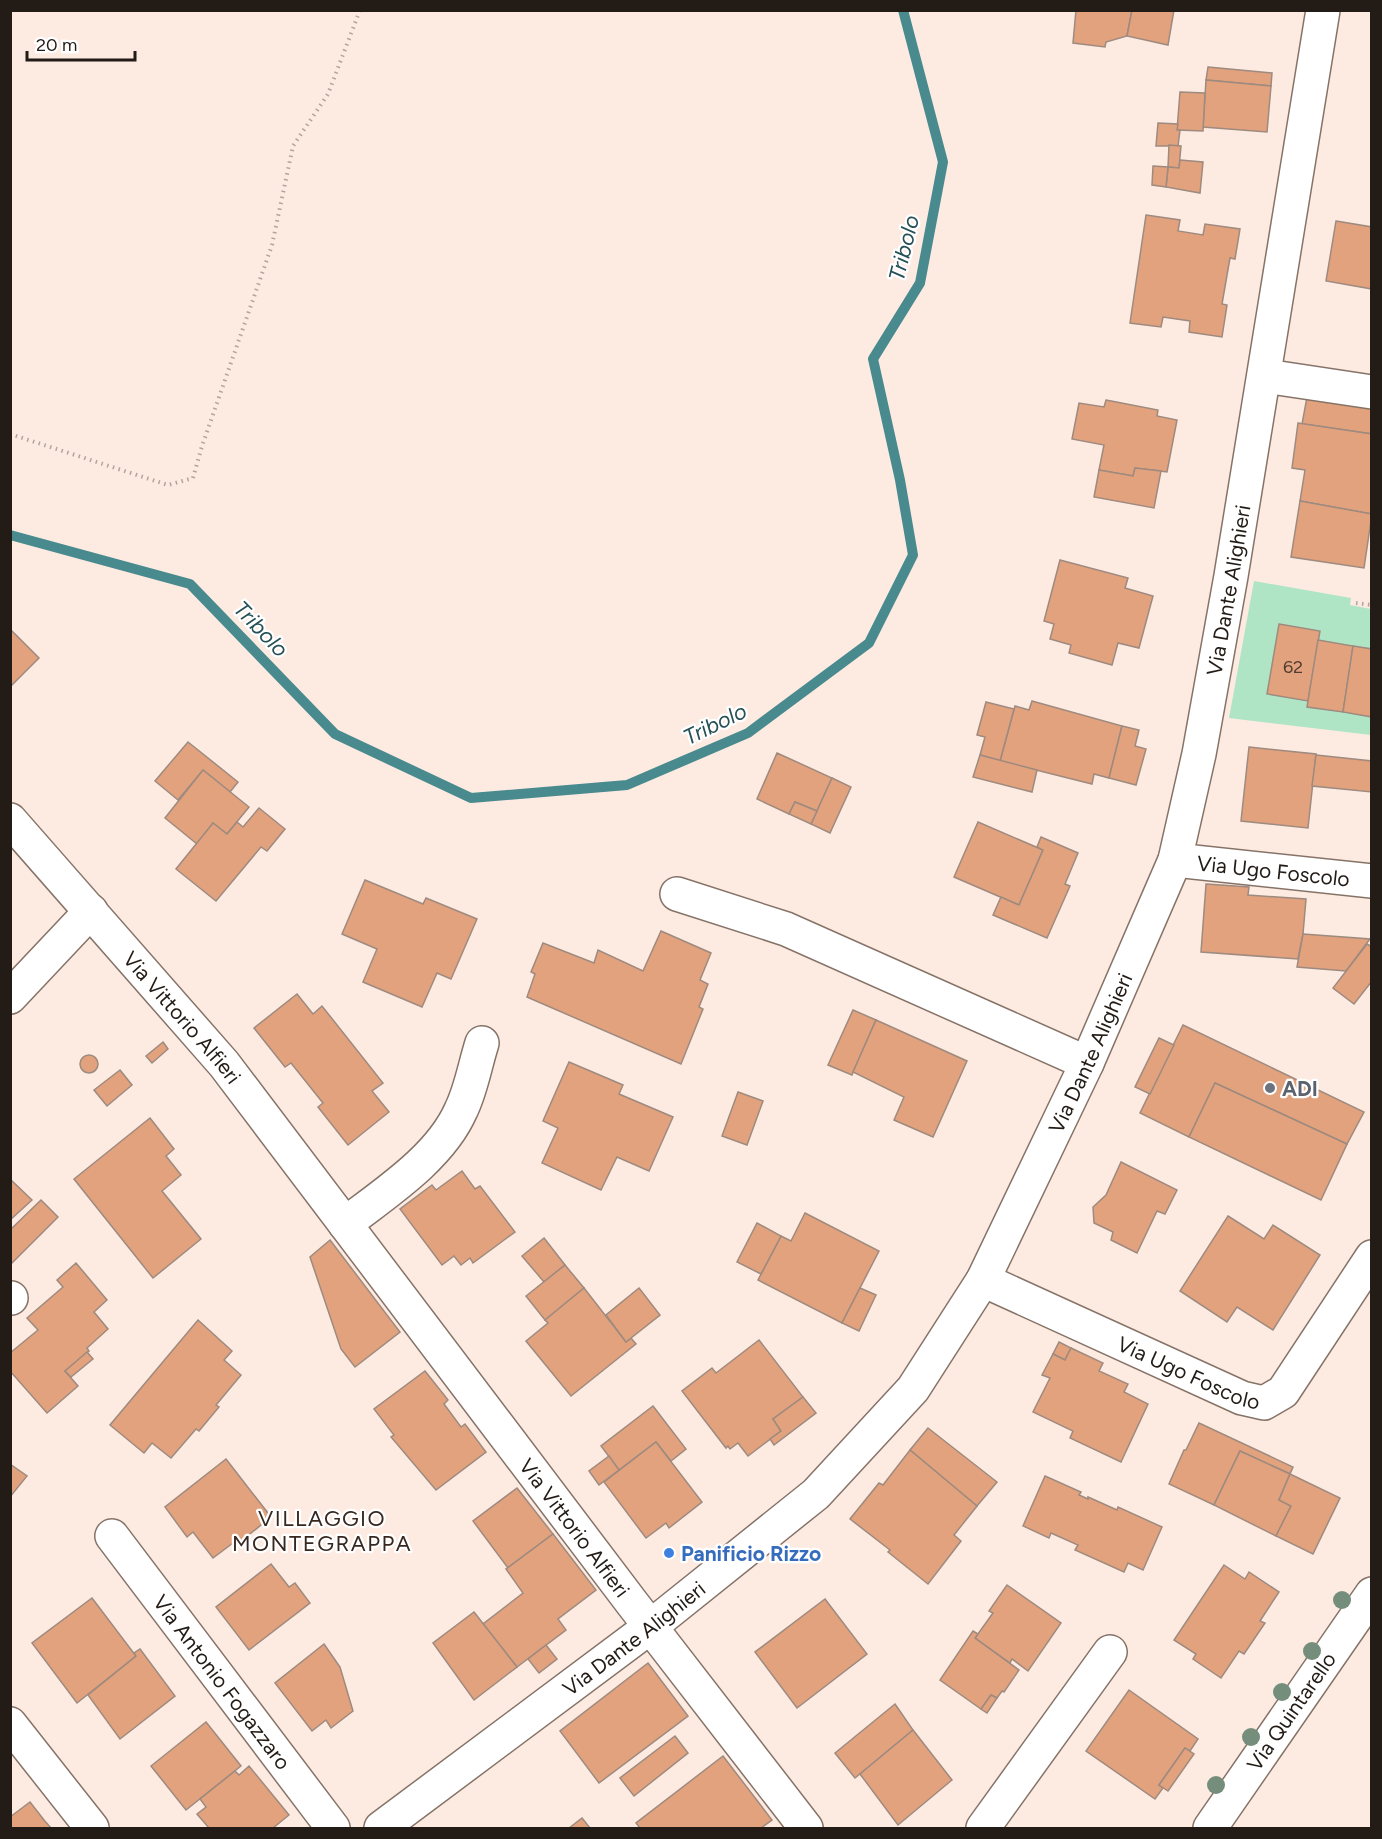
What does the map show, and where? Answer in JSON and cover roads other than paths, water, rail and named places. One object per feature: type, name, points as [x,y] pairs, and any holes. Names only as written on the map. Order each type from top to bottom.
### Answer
[{"type":"street","name":"Via Dante Alighieri","points":[[381,1828],[650,1627],[816,1494],[913,1389],[983,1280],[1087,1063],[1175,860],[1199,754],[1265,376],[1323,10]]},
{"type":"street","points":[[1265,376],[1371,392]]},
{"type":"street","name":"Via Vittorio Alfieri","points":[[10,820],[224,1064],[650,1627],[806,1828]]},
{"type":"street","name":"Via Ugo Foscolo","points":[[1175,860],[1371,881]]},
{"type":"street","points":[[676,894],[786,929],[1087,1063]]},
{"type":"street","points":[[11,995],[91,911]]},
{"type":"street","points":[[345,1224],[402,1180],[441,1142],[461,1111],[482,1043]]},
{"type":"street","name":"Via Ugo Foscolo","points":[[983,1280],[1242,1398],[1264,1403],[1283,1392],[1371,1257]]},
{"type":"street","name":"Via Antonio Fogazzaro","points":[[112,1536],[333,1828]]},
{"type":"street","name":"Via Quintarello","points":[[1210,1828],[1371,1594]]},
{"type":"street","points":[[983,1828],[1110,1652]]},
{"type":"street","points":[[10,1724],[92,1828]]},
{"type":"waterway","name":"Tribolo","points":[[10,535],[190,584],[335,734],[471,798],[627,785],[748,733],[869,643],[913,555],[900,480],[873,359],[920,283],[943,162],[903,10]]},
{"type":"place","name":"ADI","points":[[1270,1088]]},
{"type":"place","name":"Panificio Rizzo","points":[[669,1553]]},
{"type":"district","name":"VILLAGGIO MONTEGRAPPA","points":[[322,1530]]}]
